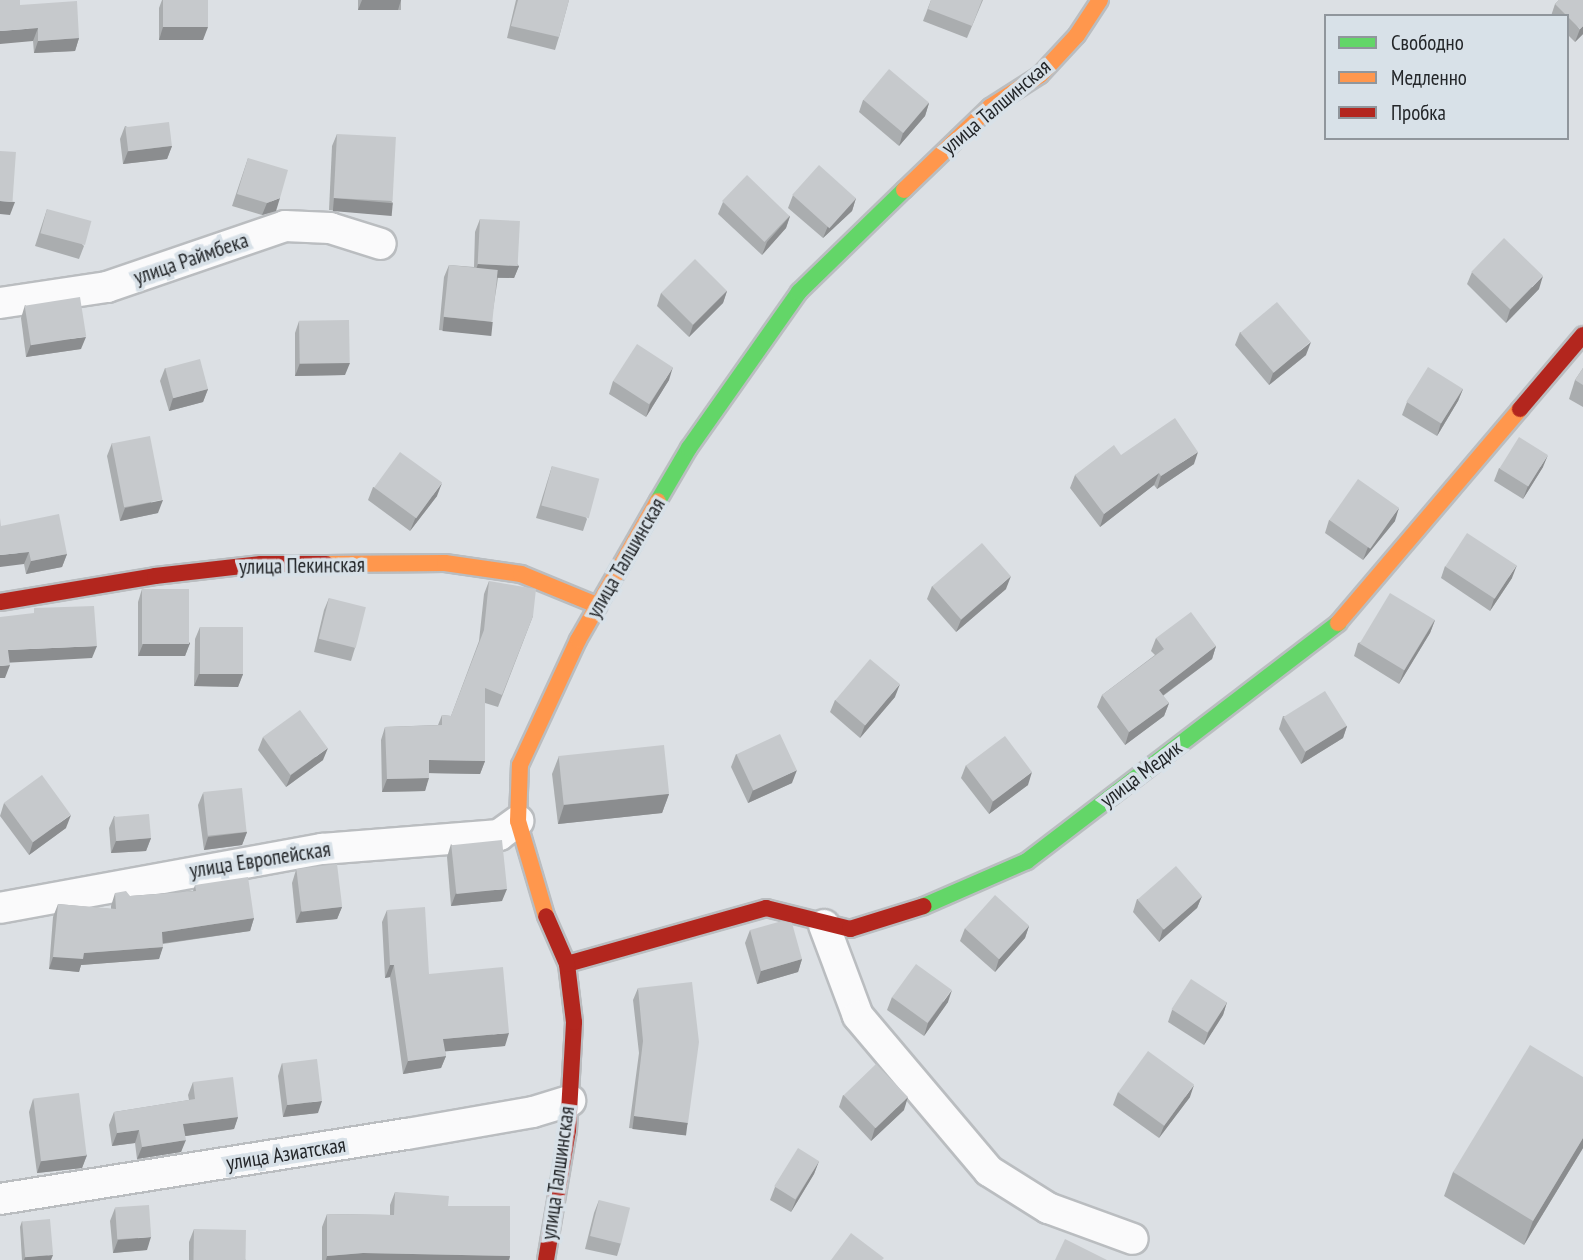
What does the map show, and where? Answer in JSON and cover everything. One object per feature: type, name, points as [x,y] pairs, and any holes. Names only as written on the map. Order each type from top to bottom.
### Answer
[{"type":"street","name":"улица Талшинская","points":[[546,1260],[570,1101],[574,1022],[567,964],[537,892],[518,821],[520,765],[599,606],[689,448],[799,292],[990,107],[1040,75],[1077,35],[1100,0]]},
{"type":"street","name":"улица Раймбека","points":[[0,303],[107,287],[285,226],[330,228],[381,244]]},
{"type":"street","name":"улица Медик","points":[[567,964],[766,908],[824,925],[850,929],[913,911],[1027,861],[1339,622],[1583,335]]},
{"type":"street","name":"улица Пекинская","points":[[0,602],[155,576],[261,564],[445,563],[521,574],[599,606]]},
{"type":"street","name":"улица Европейская","points":[[0,908],[322,849],[499,835],[518,821]]},
{"type":"street","points":[[824,925],[858,1016],[989,1171],[1048,1208],[1133,1240]]},
{"type":"street","name":"улица Азиатская","points":[[0,1199],[432,1129],[570,1101]]},
{"type":"building","points":[[0,0],[20,0],[20,5],[77,1],[79,38],[38,41],[38,28],[0,31]]},
{"type":"building","points":[[163,0],[208,0],[208,27],[163,27]]},
{"type":"building","points":[[518,0],[569,0],[559,37],[511,26]]},
{"type":"building","points":[[931,0],[982,0],[972,26],[928,9]]},
{"type":"building","points":[[1559,0],[1583,0],[1583,26],[1580,29],[1569,18],[1569,14],[1565,14],[1555,4]]},
{"type":"building","points":[[889,69],[929,102],[903,133],[863,100]]},
{"type":"building","points":[[169,122],[172,146],[128,151],[125,127]]},
{"type":"building","points":[[337,134],[396,137],[393,201],[334,198]]},
{"type":"building","points":[[0,151],[16,152],[12,202],[0,201]]},
{"type":"building","points":[[248,158],[288,170],[280,198],[267,203],[237,194]]},
{"type":"building","points":[[819,165],[856,198],[829,228],[792,195]]},
{"type":"building","points":[[747,175],[789,216],[764,242],[722,201]]},
{"type":"building","points":[[47,209],[91,221],[85,245],[41,233]]},
{"type":"building","points":[[480,219],[520,221],[518,266],[478,264]]},
{"type":"building","points":[[1504,238],[1543,276],[1510,309],[1471,272]]},
{"type":"building","points":[[695,259],[727,291],[693,325],[661,293]]},
{"type":"building","points":[[449,265],[498,270],[492,322],[444,317]]},
{"type":"building","points":[[80,297],[86,337],[31,345],[25,306]]},
{"type":"building","points":[[1277,302],[1310,342],[1274,373],[1240,333]]},
{"type":"building","points":[[349,320],[350,363],[300,364],[299,321]]},
{"type":"building","points":[[637,344],[673,367],[649,404],[613,381]]},
{"type":"building","points":[[200,359],[208,389],[173,398],[165,368]]},
{"type":"building","points":[[1428,367],[1463,389],[1441,423],[1406,402]]},
{"type":"building","points":[[1583,368],[1583,385],[1575,380]]},
{"type":"building","points":[[1175,418],[1198,452],[1161,476],[1159,473],[1104,514],[1075,475],[1114,445],[1121,455]]},
{"type":"building","points":[[150,436],[162,500],[124,507],[112,443]]},
{"type":"building","points":[[1519,437],[1548,455],[1528,486],[1499,468]]},
{"type":"building","points":[[400,452],[442,483],[416,518],[374,488]]},
{"type":"building","points":[[552,466],[599,479],[589,518],[541,506]]},
{"type":"building","points":[[1358,479],[1399,508],[1370,549],[1329,520]]},
{"type":"building","points":[[59,514],[67,554],[31,561],[29,552],[0,555],[0,518],[1,526]]},
{"type":"building","points":[[1467,533],[1516,565],[1495,599],[1445,567]]},
{"type":"building","points":[[982,543],[1011,576],[961,620],[932,586]]},
{"type":"building","points":[[489,581],[536,589],[533,616],[502,695],[485,688],[485,761],[429,760],[429,778],[387,779],[385,727],[442,725],[442,715],[451,716],[484,630]]},
{"type":"building","points":[[142,589],[189,589],[189,644],[142,644]]},
{"type":"building","points":[[1390,593],[1435,620],[1404,670],[1360,644]]},
{"type":"building","points":[[329,598],[366,607],[356,648],[319,639]]},
{"type":"building","points":[[94,606],[97,646],[8,650],[10,665],[0,666],[0,617],[34,613],[34,608]]},
{"type":"building","points":[[1191,612],[1216,646],[1159,690],[1169,703],[1129,732],[1102,695],[1164,649],[1156,638]]},
{"type":"building","points":[[200,627],[243,627],[243,674],[200,674]]},
{"type":"building","points":[[870,659],[900,684],[865,725],[835,700]]},
{"type":"building","points":[[1325,691],[1347,726],[1305,752],[1283,717]]},
{"type":"building","points":[[300,710],[328,748],[290,775],[263,737]]},
{"type":"building","points":[[780,734],[797,770],[753,791],[736,754]]},
{"type":"building","points":[[1005,736],[1032,772],[993,801],[966,765]]},
{"type":"building","points":[[664,745],[669,794],[564,805],[559,756]]},
{"type":"building","points":[[42,775],[71,815],[33,842],[4,803]]},
{"type":"building","points":[[242,788],[247,832],[208,836],[203,792]]},
{"type":"building","points":[[149,814],[151,838],[116,841],[114,817]]},
{"type":"building","points":[[502,840],[507,889],[456,894],[451,845]]},
{"type":"building","points":[[337,864],[342,907],[302,912],[296,869]]},
{"type":"building","points":[[1176,866],[1202,896],[1164,930],[1138,899]]},
{"type":"building","points":[[248,877],[254,918],[162,932],[163,947],[84,953],[83,959],[53,957],[58,904],[116,909],[115,893],[126,891],[130,896],[196,891],[195,885]]},
{"type":"building","points":[[995,895],[1029,926],[999,959],[965,928]]},
{"type":"building","points":[[425,907],[429,974],[503,967],[509,1033],[443,1039],[446,1056],[408,1061],[394,965],[390,965],[387,910]]},
{"type":"building","points":[[782,921],[792,923],[802,959],[761,971],[750,930]]},
{"type":"building","points":[[916,964],[952,990],[927,1023],[892,997]]},
{"type":"building","points":[[1191,979],[1227,1002],[1207,1033],[1171,1009]]},
{"type":"building","points":[[692,982],[699,1042],[688,1123],[634,1116],[643,1041],[638,988]]},
{"type":"building","points":[[1530,1045],[1583,1077],[1583,1138],[1533,1221],[1453,1172]]},
{"type":"building","points":[[1148,1051],[1194,1085],[1164,1126],[1118,1092]]},
{"type":"building","points":[[317,1059],[322,1101],[287,1105],[282,1063]]},
{"type":"building","points":[[876,1064],[908,1097],[876,1128],[844,1095]]},
{"type":"building","points":[[233,1077],[238,1117],[183,1124],[186,1140],[142,1147],[139,1130],[117,1133],[114,1112],[195,1099],[193,1082]]},
{"type":"building","points":[[79,1093],[87,1156],[41,1161],[33,1099]]},
{"type":"building","points":[[798,1148],[819,1161],[795,1199],[774,1186]]},
{"type":"building","points":[[395,1192],[449,1196],[448,1206],[510,1206],[510,1256],[363,1253],[327,1256],[327,1214],[394,1215]]},
{"type":"building","points":[[599,1200],[630,1208],[621,1244],[590,1236]]},
{"type":"building","points":[[149,1205],[151,1237],[117,1239],[115,1207]]},
{"type":"building","points":[[50,1219],[53,1255],[25,1257],[22,1221]]},
{"type":"building","points":[[194,1229],[246,1230],[245,1260],[193,1260]]},
{"type":"building","points":[[851,1233],[884,1258],[831,1260]]},
{"type":"building","points":[[1065,1239],[1107,1260],[1055,1260]]},
{"type":"traffic: fast","points":[[658,501],[689,448],[799,292],[904,190]]},
{"type":"traffic: fast","points":[[924,906],[1027,861],[1338,623]]},
{"type":"traffic: slow","points":[[904,190],[990,107],[1040,75],[1077,35],[1100,0]]},
{"type":"traffic: slow","points":[[1338,623],[1520,409]]},
{"type":"traffic: slow","points":[[546,916],[518,821],[520,765],[578,640],[658,501]]},
{"type":"traffic: slow","points":[[326,564],[445,563],[521,574],[599,606]]},
{"type":"traffic: jam","points":[[1520,409],[1583,335]]},
{"type":"traffic: jam","points":[[0,602],[155,576],[261,564],[326,564]]},
{"type":"traffic: jam","points":[[567,964],[766,908],[850,929],[924,906]]},
{"type":"traffic: jam","points":[[546,916],[567,964],[574,1022],[568,1130],[546,1260]]}]
